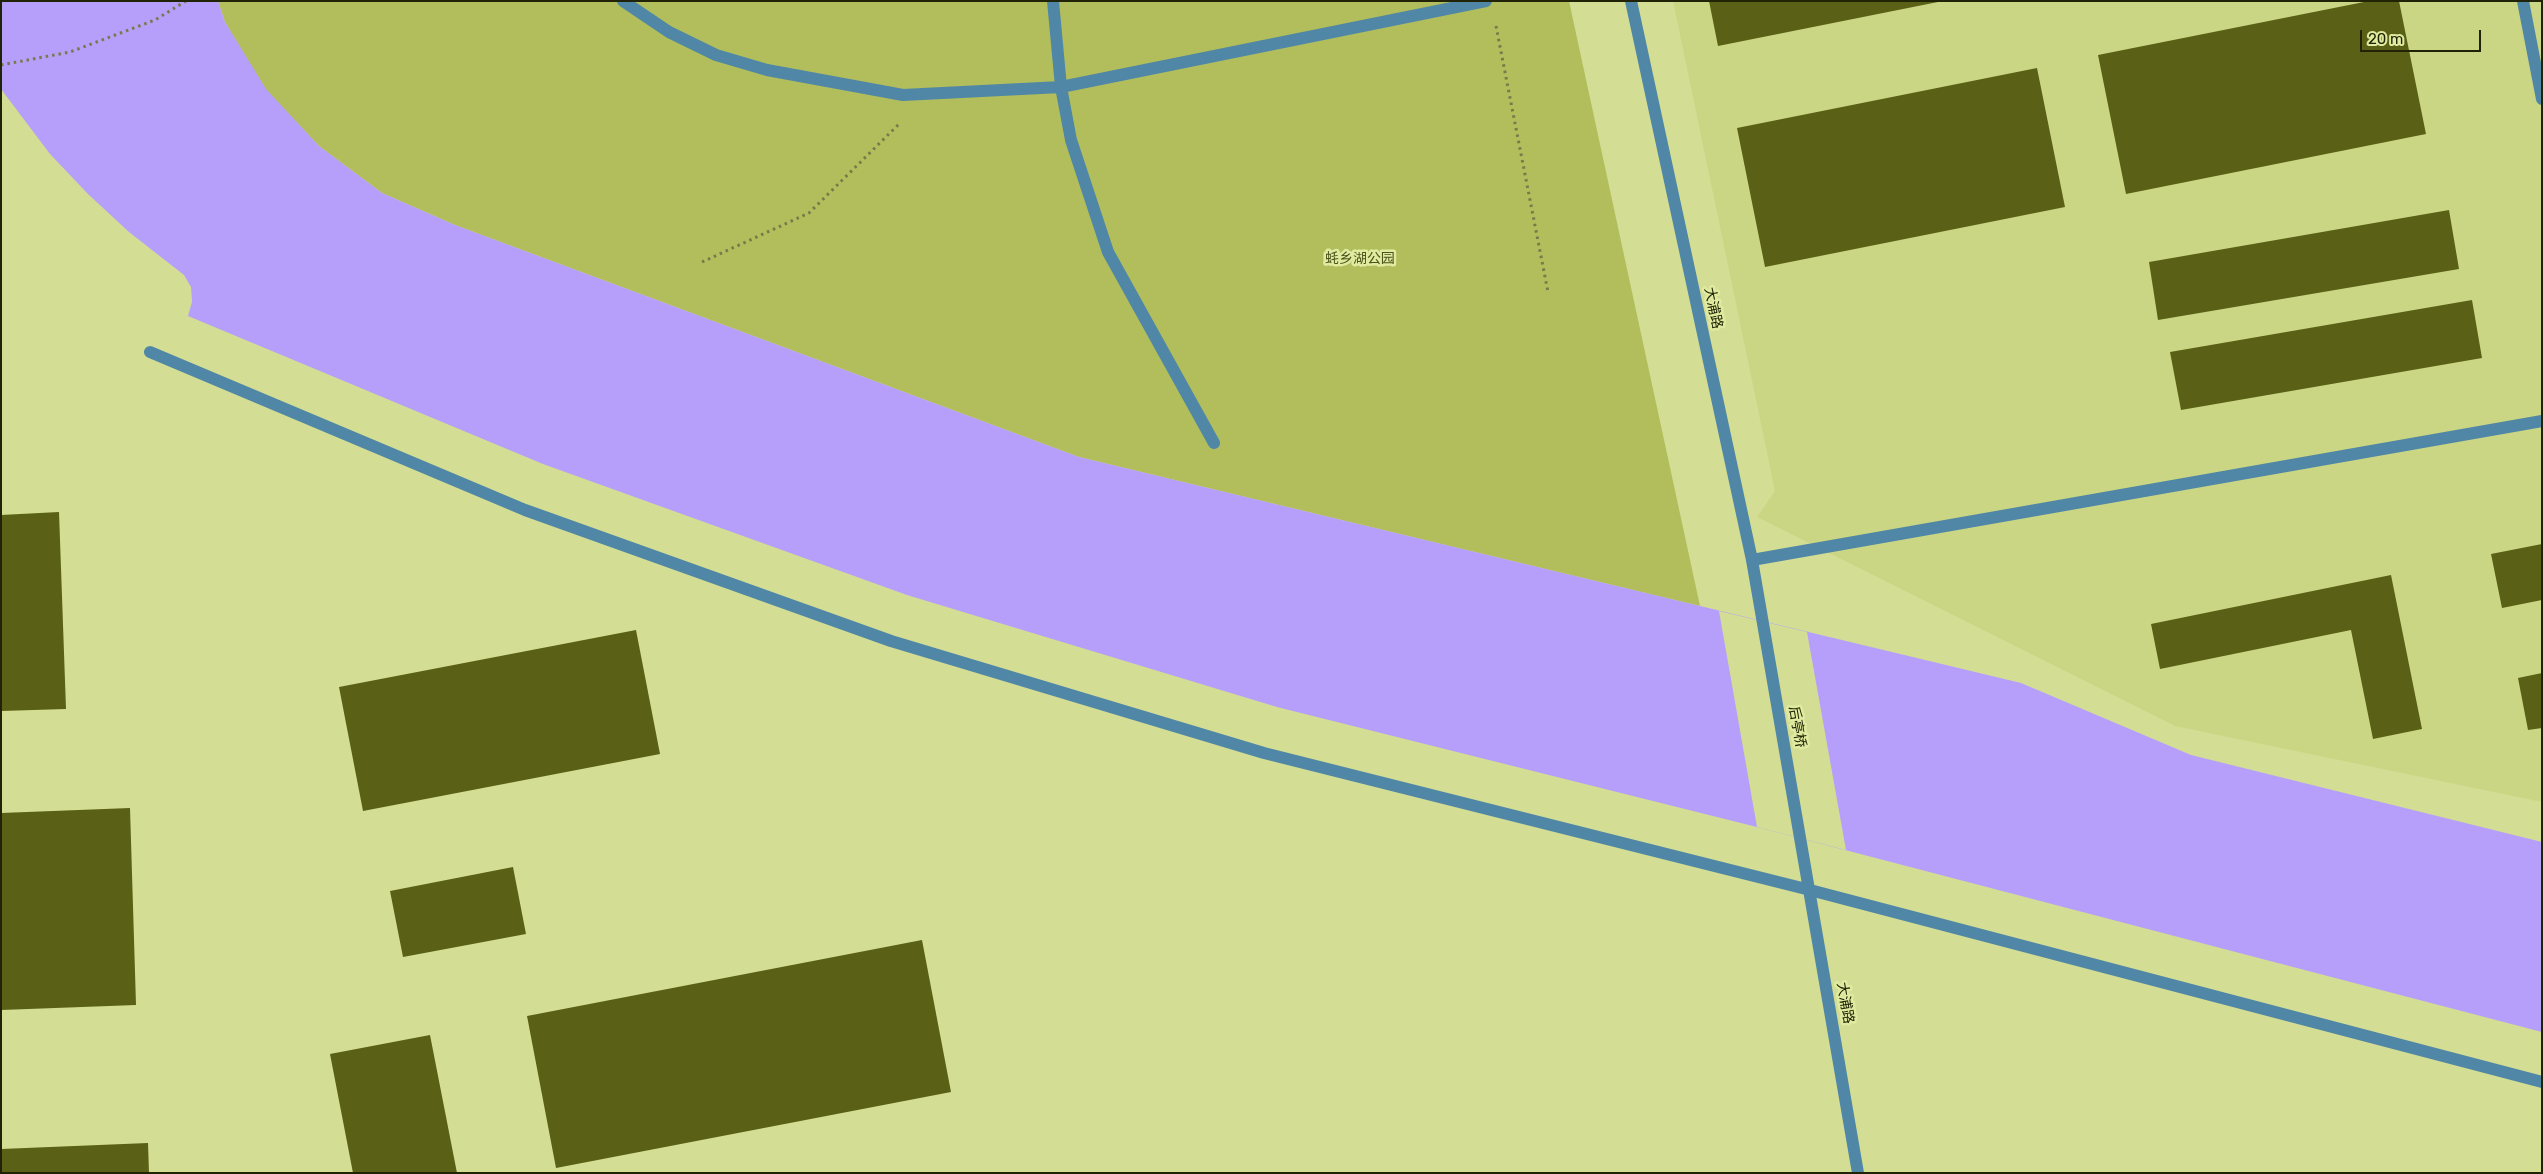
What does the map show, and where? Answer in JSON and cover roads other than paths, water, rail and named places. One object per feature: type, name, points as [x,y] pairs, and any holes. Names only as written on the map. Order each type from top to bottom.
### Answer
[{"type":"street","points":[[623,1],[668,32],[716,55],[767,70],[903,95],[1061,88],[1486,1]]},
{"type":"street","points":[[1053,1],[1061,88],[1071,140],[1108,252],[1214,443]]},
{"type":"street","name":"大浦路","points":[[1631,1],[1752,560],[1763,621]]},
{"type":"street","points":[[2523,1],[2542,99]]},
{"type":"street","points":[[150,352],[525,510],[891,641],[1264,754],[1810,890],[2542,1082]]},
{"type":"street","points":[[1752,560],[2542,421]]},
{"type":"street","name":"后亭桥","points":[[1763,621],[1801,838]]},
{"type":"street","name":"大浦路","points":[[1801,838],[1858,1173]]},
{"type":"park label","name":"蚝乡湖公园","points":[[1360,259]]}]
